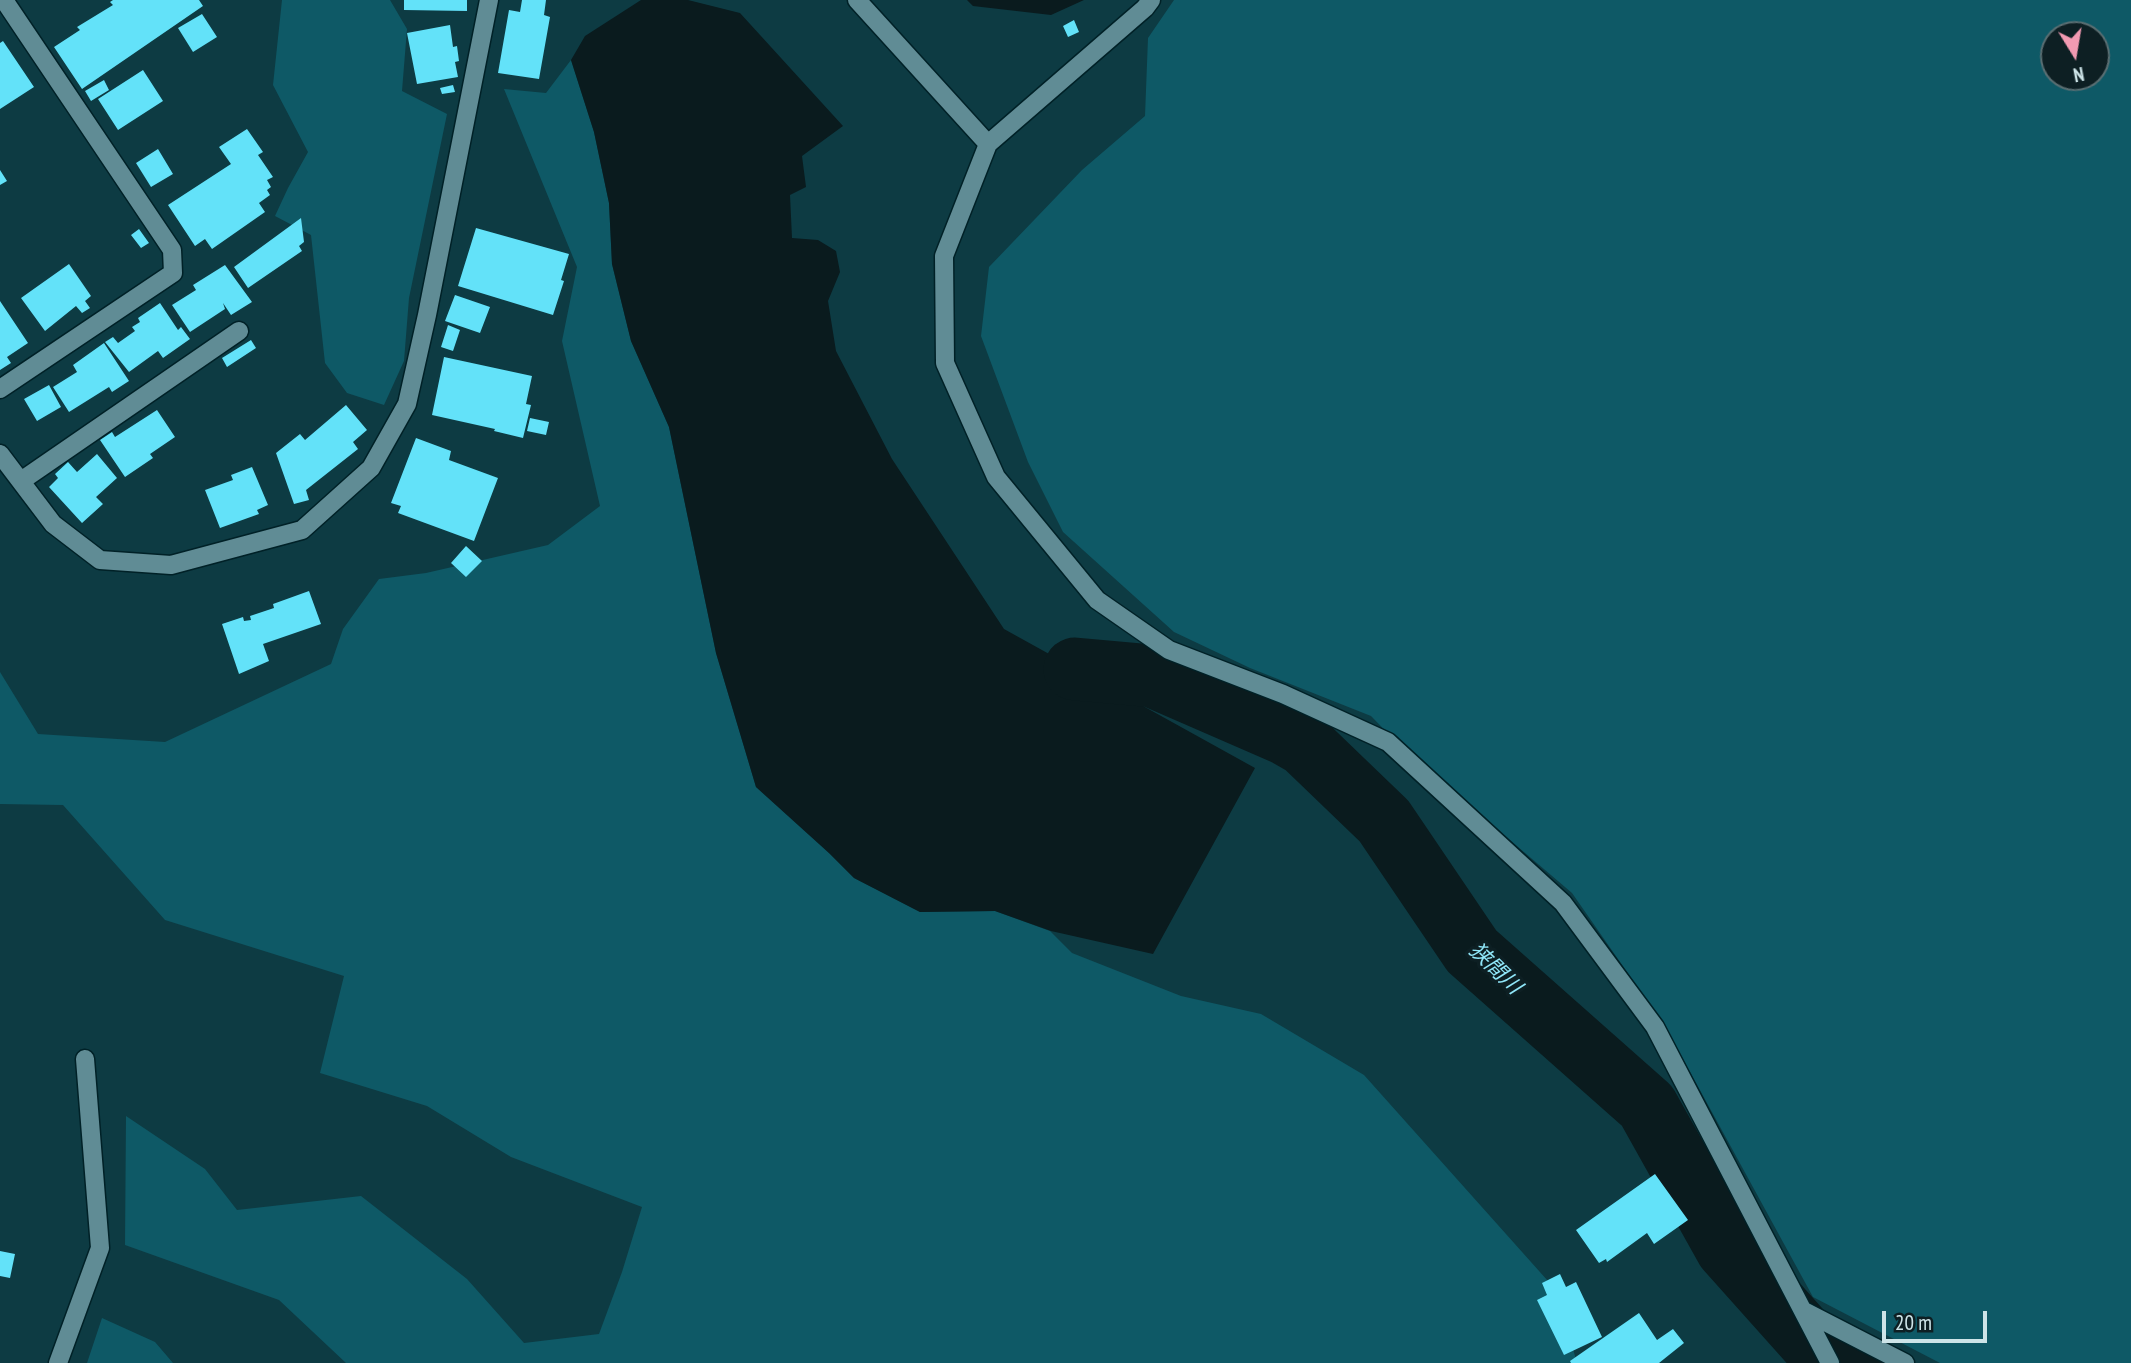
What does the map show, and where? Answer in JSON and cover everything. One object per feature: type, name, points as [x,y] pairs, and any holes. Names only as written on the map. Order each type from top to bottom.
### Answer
[{"type":"street","points":[[0,390],[173,273],[172,250],[4,0]]},
{"type":"street","points":[[0,454],[53,524],[100,561],[171,565],[302,530],[371,468],[407,404],[430,302],[489,0]]},
{"type":"street","points":[[857,0],[988,144]]},
{"type":"street","points":[[1151,0],[988,144],[944,256],[945,363],[996,477],[1097,600],[1169,650],[1283,694],[1388,742],[1563,903],[1655,1027],[1830,1363]]},
{"type":"street","points":[[20,481],[239,331]]},
{"type":"street","points":[[58,1363],[100,1248],[85,1059]]},
{"type":"street","points":[[1804,1311],[1905,1363]]},
{"type":"shaded area","points":[[282,0],[390,0],[407,29],[402,91],[447,114],[409,298],[404,361],[384,405],[347,393],[325,363],[311,235],[275,216],[308,152],[273,85]]},
{"type":"shaded area","points":[[641,0],[688,0],[740,13],[843,126],[802,156],[806,187],[790,195],[792,238],[818,240],[836,251],[840,272],[828,301],[836,351],[892,459],[1004,629],[1255,768],[1153,954],[1051,931],[995,911],[920,912],[854,878],[756,787],[716,653],[669,427],[631,341],[612,264],[609,203],[594,132],[571,60],[585,36]]},
{"type":"shaded area","points":[[967,0],[1084,0],[1051,15],[973,6]]},
{"type":"shaded area","points":[[1174,0],[2131,0],[2131,1363],[1940,1363],[1813,1297],[1666,1028],[1572,893],[1402,748],[1371,716],[1250,668],[1174,632],[1063,532],[1028,462],[981,336],[989,267],[1082,170],[1145,116],[1148,38]]},
{"type":"shaded area","points":[[571,60],[594,132],[609,203],[612,264],[631,341],[669,427],[716,653],[756,787],[854,878],[920,912],[995,911],[1050,931],[1072,953],[1181,996],[1261,1014],[1364,1075],[1556,1290],[1577,1363],[346,1363],[279,1300],[125,1245],[126,1116],[205,1169],[237,1210],[361,1196],[467,1279],[524,1343],[599,1334],[642,1207],[511,1157],[427,1106],[320,1073],[344,976],[165,920],[63,805],[0,804],[0,672],[38,734],[165,742],[331,664],[343,629],[379,579],[426,573],[548,545],[600,506],[562,341],[577,267],[504,89],[546,93]]},
{"type":"shaded area","points":[[102,1318],[155,1342],[173,1363],[87,1363]]},
{"type":"building","points":[[199,0],[203,6],[82,89],[54,47],[80,30],[77,27],[113,5],[110,2]]},
{"type":"building","points":[[404,0],[467,0],[467,11],[404,10]]},
{"type":"building","points":[[522,0],[546,0],[544,15],[550,17],[539,79],[498,73],[509,10],[520,12]]},
{"type":"building","points":[[202,14],[217,37],[193,52],[178,28]]},
{"type":"building","points":[[1074,20],[1079,32],[1068,37],[1063,26]]},
{"type":"building","points":[[450,25],[453,47],[457,46],[459,61],[455,62],[458,77],[417,84],[407,33]]},
{"type":"building","points":[[3,41],[34,87],[0,109],[0,43]]},
{"type":"building","points":[[143,70],[163,101],[118,130],[98,99]]},
{"type":"building","points":[[104,80],[109,90],[91,101],[85,91]]},
{"type":"building","points":[[453,85],[455,92],[442,94],[440,88]]},
{"type":"building","points":[[247,129],[263,152],[258,155],[273,177],[267,180],[271,187],[267,190],[270,195],[259,203],[265,212],[212,249],[205,239],[195,246],[168,205],[231,164],[219,147]]},
{"type":"building","points":[[158,149],[173,174],[151,187],[136,163]]},
{"type":"building","points":[[0,170],[7,181],[0,185]]},
{"type":"building","points":[[301,218],[304,242],[299,246],[302,251],[248,288],[234,267]]},
{"type":"building","points":[[476,228],[569,254],[553,315],[458,286]]},
{"type":"building","points":[[139,229],[149,243],[141,248],[131,235]]},
{"type":"building","points":[[69,264],[91,296],[85,301],[90,308],[82,313],[76,306],[45,331],[21,298]]},
{"type":"building","points":[[225,265],[252,302],[231,315],[223,303],[225,309],[190,332],[172,305],[196,290],[193,285]]},
{"type":"building","points":[[455,295],[490,307],[480,333],[445,321]]},
{"type":"building","points":[[0,301],[28,343],[7,357],[11,363],[0,370]]},
{"type":"building","points":[[160,303],[178,330],[181,327],[190,339],[163,358],[158,351],[129,372],[105,342],[113,337],[118,343],[135,331],[132,327],[140,322],[138,318]]},
{"type":"building","points":[[448,325],[460,330],[453,351],[441,347]]},
{"type":"building","points":[[251,340],[256,348],[227,367],[222,358]]},
{"type":"building","points":[[104,343],[129,381],[112,392],[109,387],[69,412],[53,387],[77,372],[73,365]]},
{"type":"building","points":[[444,357],[532,376],[526,404],[531,405],[523,438],[432,415]]},
{"type":"building","points":[[49,385],[61,407],[37,421],[24,399]]},
{"type":"building","points":[[346,405],[367,430],[353,442],[358,449],[306,490],[309,500],[294,504],[276,453],[300,434],[305,440]]},
{"type":"building","points":[[157,410],[175,437],[150,454],[153,458],[125,477],[100,440],[112,432],[115,437]]},
{"type":"building","points":[[530,418],[549,422],[546,435],[527,431]]},
{"type":"building","points":[[416,438],[451,451],[449,460],[498,478],[474,541],[398,513],[401,506],[391,503]]},
{"type":"building","points":[[97,454],[117,478],[96,497],[103,504],[82,523],[49,487],[58,478],[55,474],[68,462],[77,472]]},
{"type":"building","points":[[252,467],[268,505],[257,510],[259,514],[220,528],[205,490],[233,480],[231,475]]},
{"type":"building","points":[[466,546],[482,561],[466,577],[451,563]]},
{"type":"building","points":[[309,591],[321,624],[263,644],[269,661],[239,674],[222,624],[243,617],[244,621],[251,620],[250,616],[274,608],[273,604]]},
{"type":"building","points":[[1655,1174],[1688,1220],[1654,1244],[1647,1233],[1607,1262],[1606,1259],[1599,1263],[1576,1230]]},
{"type":"building","points":[[0,1251],[15,1254],[10,1278],[0,1276]]},
{"type":"building","points":[[1560,1274],[1566,1287],[1576,1282],[1602,1337],[1564,1355],[1537,1300],[1547,1295],[1542,1283]]},
{"type":"building","points":[[1639,1313],[1657,1340],[1673,1329],[1684,1343],[1659,1363],[1571,1363],[1570,1361]]},
{"type":"waterway","name":"狭間川","points":[[1075,669],[1153,676],[1284,733],[1305,745],[1384,821],[1472,951],[1647,1106],[1727,1249],[1811,1343],[1853,1363]]}]
